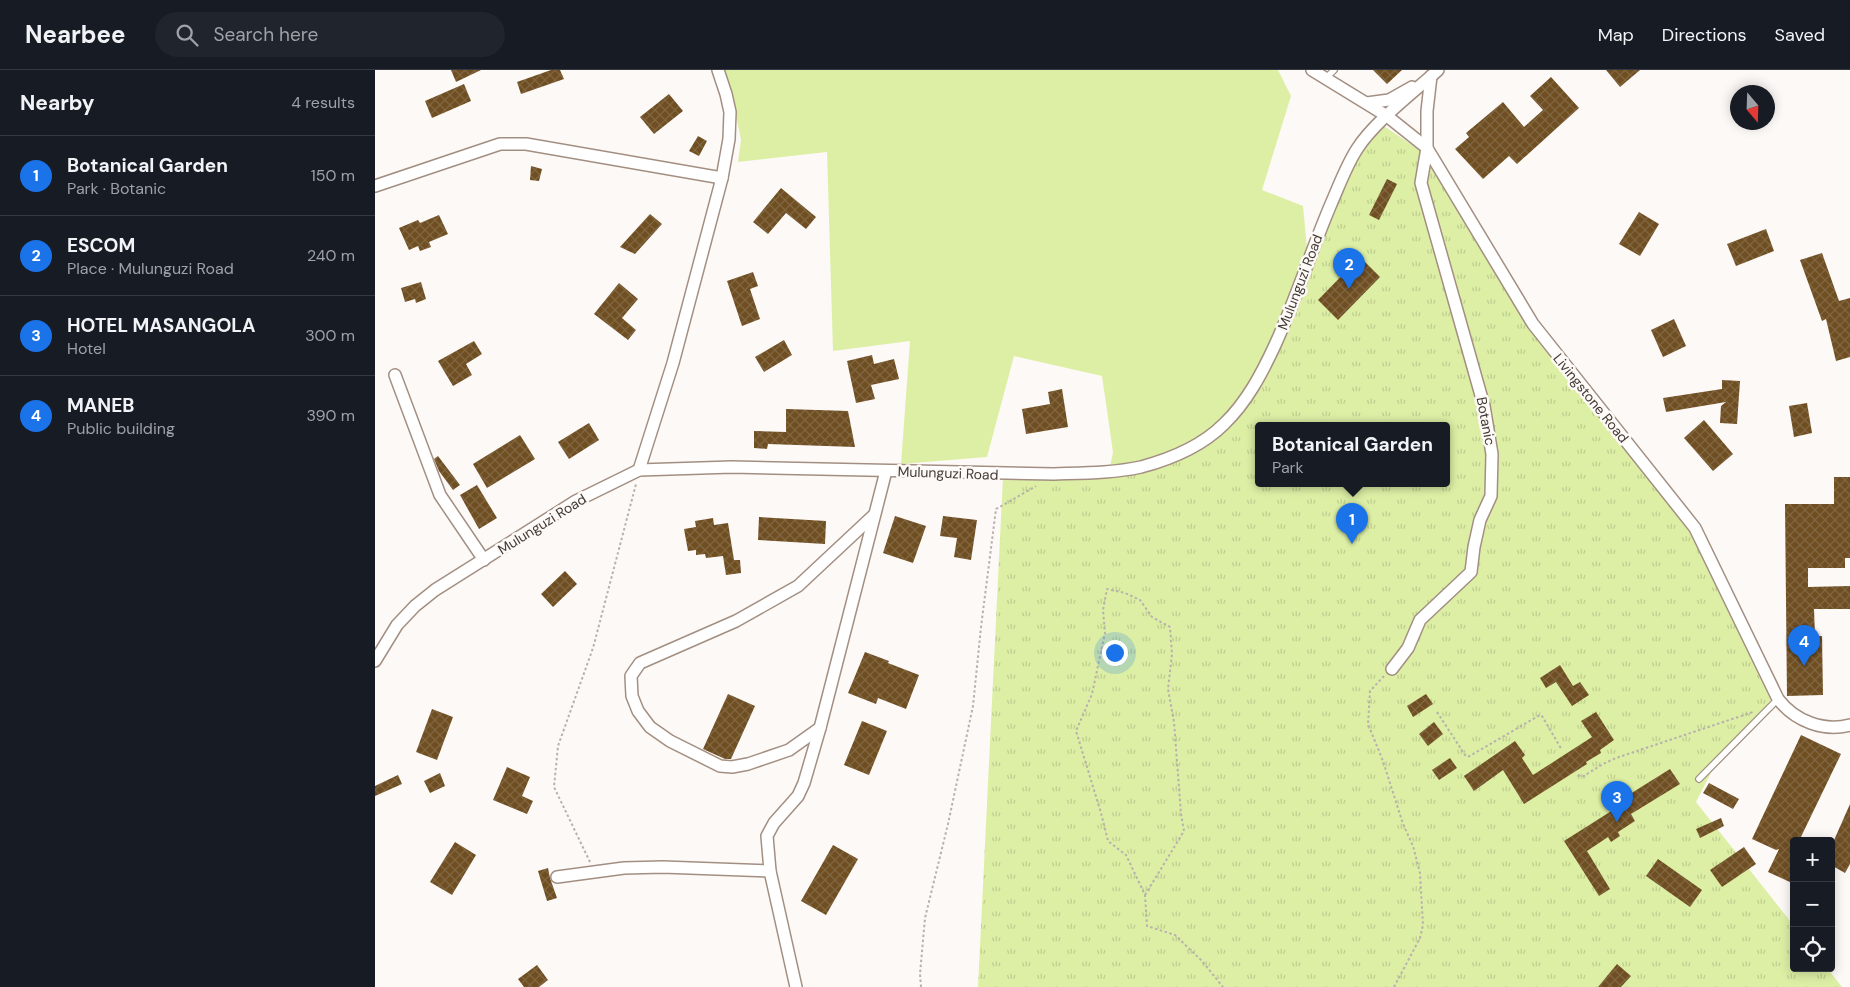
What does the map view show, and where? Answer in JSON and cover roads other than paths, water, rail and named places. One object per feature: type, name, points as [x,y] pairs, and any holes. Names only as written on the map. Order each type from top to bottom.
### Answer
[{"type":"street","points":[[639,470],[673,363],[722,178],[729,139],[730,112],[718,70]]},
{"type":"street","name":"Livingstone Road","points":[[1312,70],[1330,74],[1427,148],[1533,324],[1690,521],[1707,552],[1778,699],[1793,714],[1809,723],[1827,728],[1850,725]]},
{"type":"street","points":[[1367,104],[1389,100],[1435,73]]},
{"type":"street","name":"Mulunguzi Road","points":[[375,661],[397,625],[415,606],[435,590],[576,501],[639,470],[732,467],[1054,474],[1107,472],[1154,463],[1184,452],[1212,435],[1224,424],[1253,387],[1264,368],[1290,312],[1313,245],[1351,161],[1364,140],[1387,116],[1435,73]]},
{"type":"street","name":"Botanic","points":[[1392,669],[1408,648],[1421,620],[1471,572],[1480,520],[1491,496],[1492,454],[1484,406],[1421,183],[1427,148],[1427,111],[1435,73]]},
{"type":"street","points":[[375,186],[500,144],[509,143],[526,144],[722,178]]},
{"type":"street","points":[[395,375],[440,494],[484,560]]},
{"type":"street","points":[[796,987],[770,871],[767,836],[774,823],[798,796],[804,784],[886,471]]},
{"type":"street","points":[[820,728],[789,750],[748,764],[732,767],[720,766],[669,741],[650,727],[638,711],[632,696],[631,676],[641,663],[736,621],[798,586],[874,515]]},
{"type":"street","points":[[557,877],[624,868],[770,871]]},
{"type":"lane","points":[[1699,779],[1778,699]]},
{"type":"place","name":"ESCOM","points":[[1349,289]]},
{"type":"place","name":"Botanical Garden","points":[[1352,544]]},
{"type":"place","name":"MANEB","points":[[1804,666]]},
{"type":"place","name":"HOTEL MASANGOLA","points":[[1617,822]]}]
